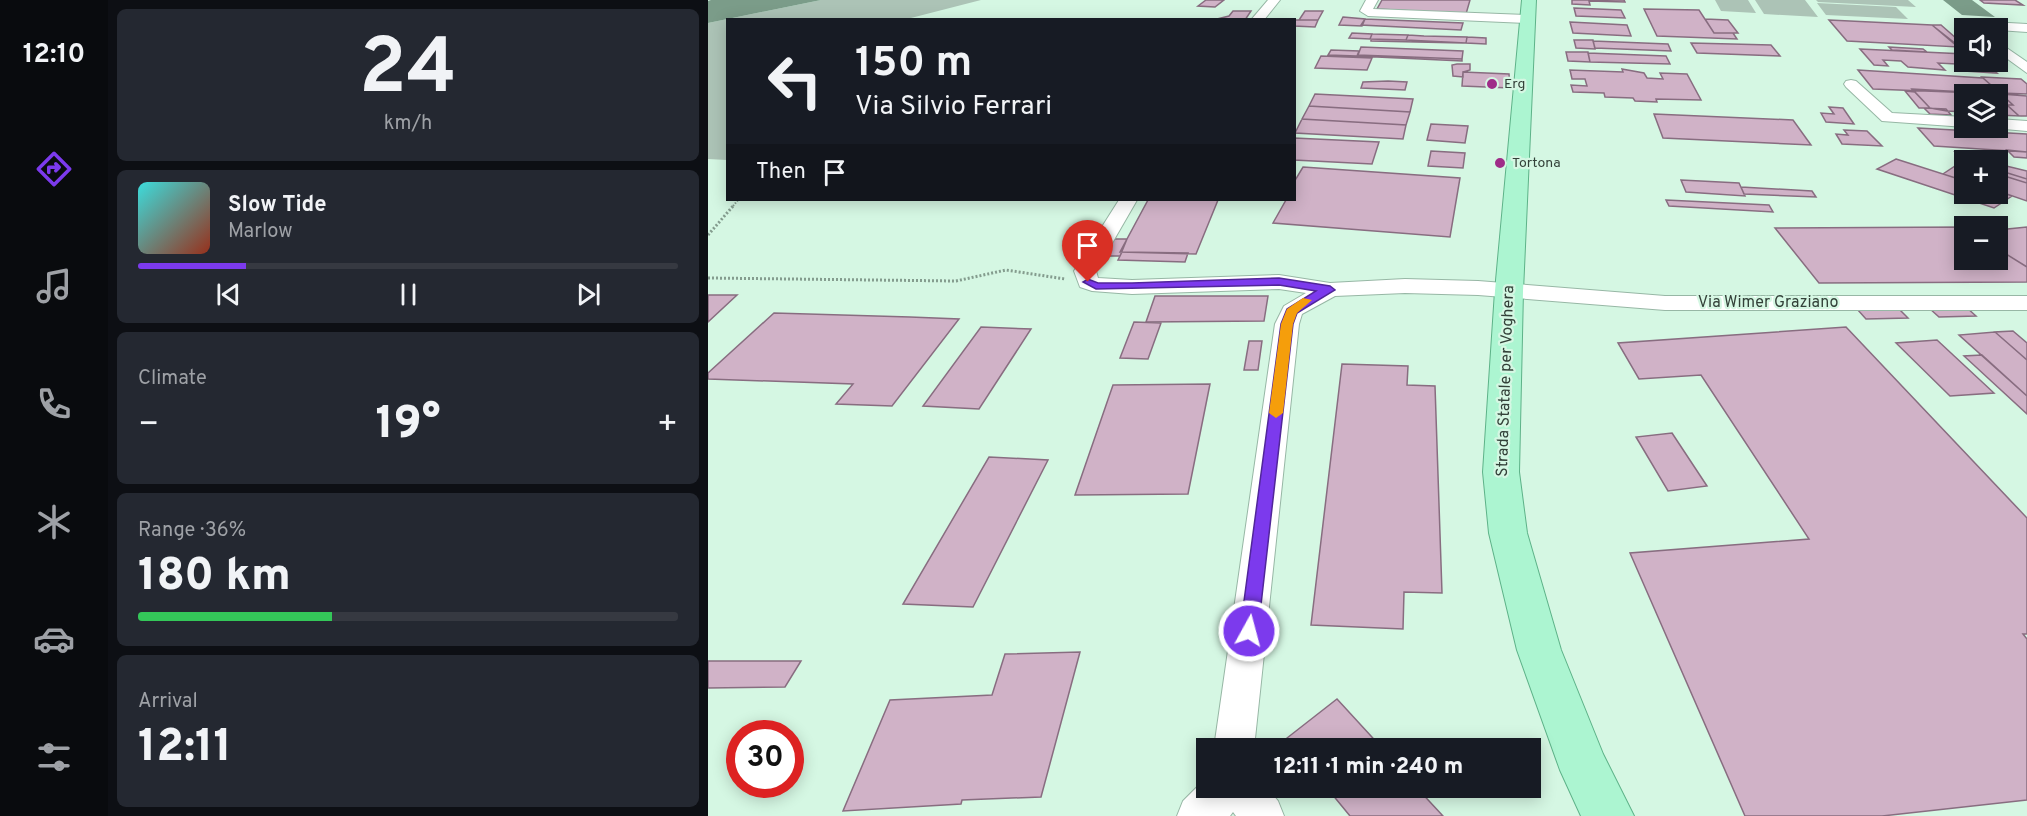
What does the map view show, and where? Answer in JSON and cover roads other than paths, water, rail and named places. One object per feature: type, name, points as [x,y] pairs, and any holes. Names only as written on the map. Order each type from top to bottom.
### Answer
[{"type":"main road","name":"Strada Statale per Voghera","points":[[1528,10],[1509,291],[1501,472],[1508,533],[1539,650],[1586,770],[1608,816]]},
{"type":"street","points":[[1259,18],[1274,0]]},
{"type":"street","points":[[1371,0],[1366,11],[1368,12],[1528,10]]},
{"type":"street","points":[[2008,27],[2027,28]]},
{"type":"street","points":[[2008,54],[2027,69]]},
{"type":"street","points":[[1851,84],[1888,118],[1954,121]]},
{"type":"street","points":[[2008,125],[2027,126]]},
{"type":"street","points":[[1127,201],[1085,271],[1088,282],[1096,286],[1279,282],[1330,290]]},
{"type":"street","name":"Via Wimer Graziano","points":[[1330,290],[1405,286],[1665,303],[2027,303]]},
{"type":"street","points":[[1235,738],[1287,324],[1292,311],[1311,297],[1330,290]]},
{"type":"street","points":[[1198,816],[1217,798]]},
{"type":"street","points":[[1248,798],[1263,816]]},
{"type":"place","name":"Erg","points":[[1492,84]]},
{"type":"place","name":"Tortona","points":[[1500,163]]}]
